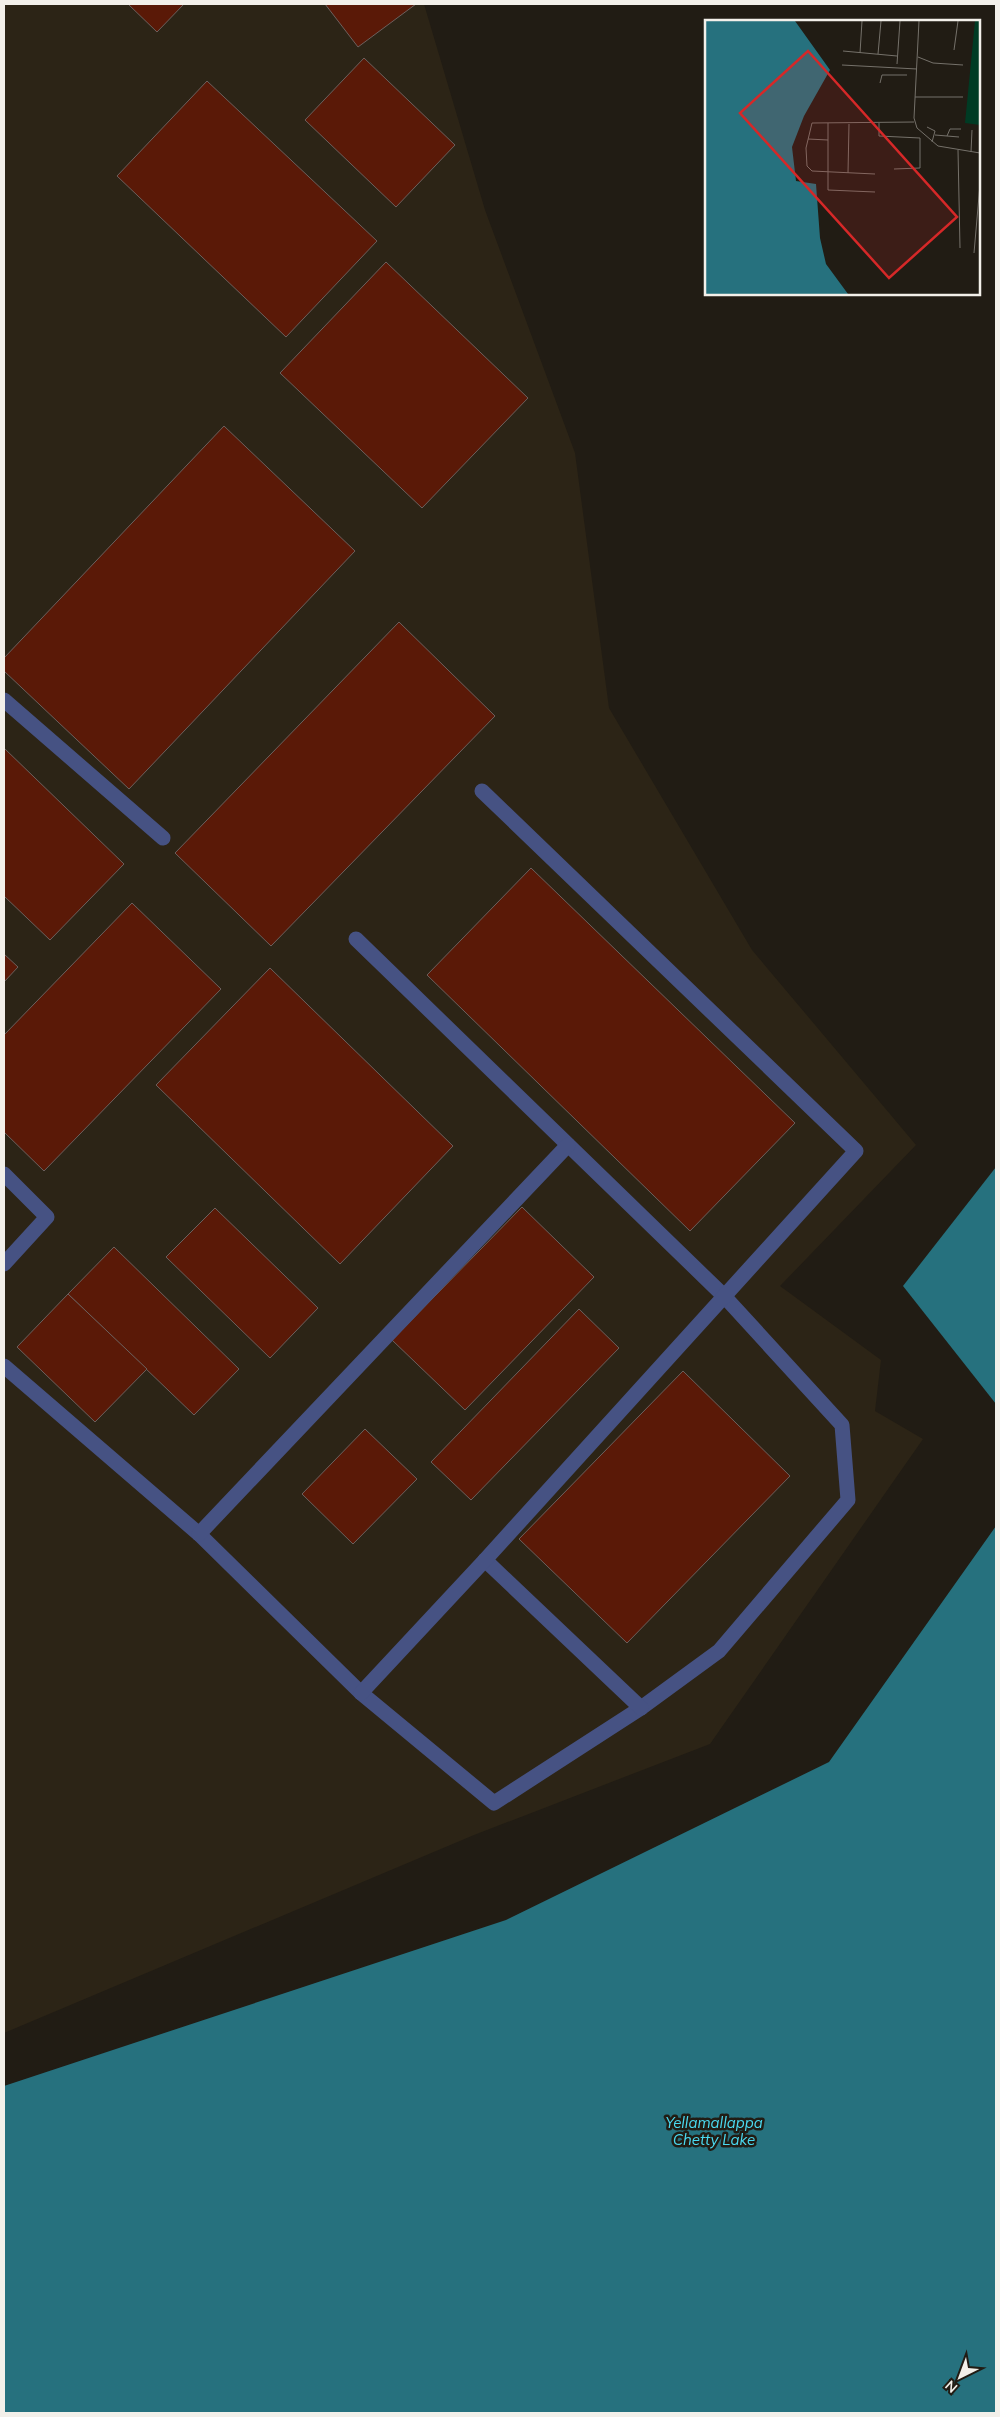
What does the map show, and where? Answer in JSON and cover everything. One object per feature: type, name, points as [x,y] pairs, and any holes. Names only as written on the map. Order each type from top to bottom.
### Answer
[{"type":"lane","points":[[4,700],[163,838]]},
{"type":"lane","points":[[360,1693],[485,1560],[856,1151],[482,791]]},
{"type":"lane","points":[[4,1366],[199,1534],[360,1693],[494,1804],[641,1708],[719,1652],[848,1500],[842,1425],[724,1296],[356,939]]},
{"type":"lane","points":[[199,1534],[568,1145]]},
{"type":"lane","points":[[4,1174],[47,1217],[4,1264]]},
{"type":"lane","points":[[485,1560],[641,1708]]},
{"type":"shaded area","points":[[4,4],[424,4],[485,210],[575,453],[609,708],[752,950],[916,1145],[780,1286],[881,1360],[875,1411],[923,1439],[710,1744],[474,1835],[4,2033]]},
{"type":"water","points":[[996,1167],[996,1404],[903,1286]]},
{"type":"water","name":"Yellamallappa Chetty Lake","points":[[996,1526],[996,2413],[4,2413],[4,2086],[506,1920],[829,1762]]},
{"type":"building","points":[[128,4],[184,4],[157,32]]},
{"type":"building","points":[[325,4],[416,4],[358,47]]},
{"type":"building","points":[[364,58],[455,145],[396,207],[305,120]]},
{"type":"building","points":[[207,81],[377,241],[286,337],[117,176]]},
{"type":"building","points":[[386,262],[528,398],[422,508],[280,373]]},
{"type":"building","points":[[224,426],[355,551],[129,789],[4,671],[4,658]]},
{"type":"building","points":[[399,622],[495,716],[271,946],[175,853]]},
{"type":"building","points":[[4,748],[124,864],[50,940],[4,896]]},
{"type":"building","points":[[531,868],[795,1123],[690,1231],[427,975]]},
{"type":"building","points":[[132,903],[221,989],[44,1171],[4,1132],[4,1035]]},
{"type":"building","points":[[4,954],[18,967],[4,982]]},
{"type":"building","points":[[270,968],[453,1146],[340,1264],[156,1085]]},
{"type":"building","points":[[522,1207],[594,1277],[465,1410],[392,1340]]},
{"type":"building","points":[[215,1208],[318,1308],[270,1358],[166,1257]]},
{"type":"building","points":[[114,1247],[239,1369],[194,1415],[68,1294]]},
{"type":"building","points":[[68,1294],[147,1369],[95,1422],[17,1347]]},
{"type":"building","points":[[579,1309],[619,1348],[471,1500],[431,1462]]},
{"type":"building","points":[[683,1371],[790,1476],[627,1643],[519,1539]]},
{"type":"building","points":[[365,1429],[417,1479],[353,1544],[302,1494]]}]
